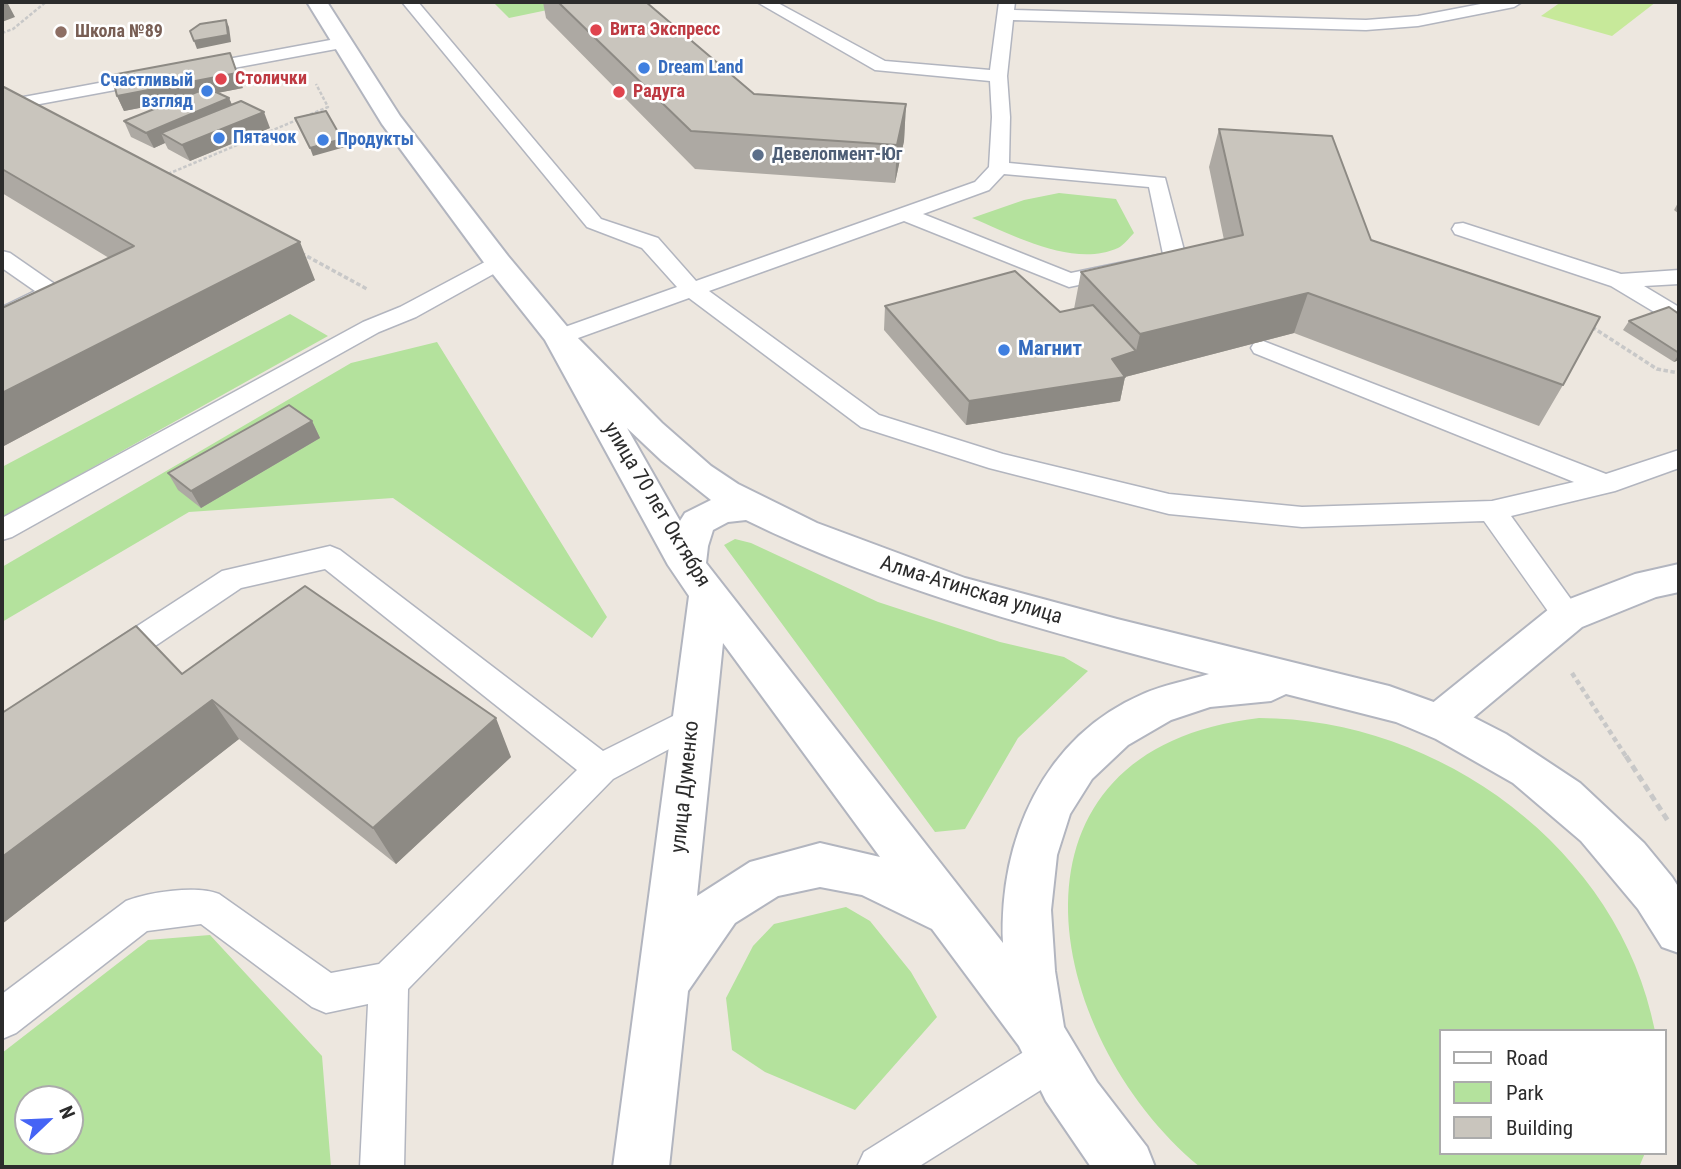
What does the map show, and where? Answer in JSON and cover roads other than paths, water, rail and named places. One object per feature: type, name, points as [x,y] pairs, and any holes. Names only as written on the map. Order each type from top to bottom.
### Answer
[{"type":"main road","name":"улица 70 лет Октября","points":[[317,2],[390,119],[498,262],[559,337],[698,579],[950,913],[1045,1044]]},
{"type":"main road","name":"Алма-Атинская улица","points":[[559,337],[674,456],[751,508],[900,573],[1058,619],[1383,700],[1440,721],[1498,751],[1581,811],[1629,860],[1679,930]]},
{"type":"main road","name":"улица Думенко","points":[[641,1167],[665,980],[693,720],[698,579],[690,545],[698,522],[721,510],[751,508]]},
{"type":"main road","points":[[1440,721],[1568,616],[1649,584],[1679,578]]},
{"type":"main road","name":"Алма-Атинская улица","points":[[1127,1167],[1091,1120],[1045,1044],[1024,922],[1029,866],[1046,814],[1058,792],[1087,754],[1105,737],[1146,711],[1192,694],[1244,685],[1325,687]]},
{"type":"main road","name":"улица Думенко","points":[[665,980],[718,907],[767,877],[820,865],[868,874],[950,913]]},
{"type":"lane","points":[[410,2],[594,223],[650,243],[691,289],[870,421],[998,462],[1182,505],[1301,517],[1492,511],[1605,484],[1679,459]]},
{"type":"lane","points":[[765,2],[881,66],[998,76]]},
{"type":"lane","points":[[559,337],[982,186],[999,167],[1001,117],[998,76],[1006,8],[1366,25],[1418,21],[1514,2]]},
{"type":"lane","points":[[2,106],[341,43]]},
{"type":"lane","points":[[907,215],[1069,280],[1175,258],[1158,181],[999,167]]},
{"type":"lane","points":[[1463,229],[1619,281],[1679,317]]},
{"type":"lane","points":[[2,258],[51,292],[2,316]]},
{"type":"lane","points":[[2,530],[371,327],[408,312],[498,262]]},
{"type":"lane","points":[[1619,281],[1679,277]]},
{"type":"lane","points":[[1263,348],[1605,484]]},
{"type":"lane","points":[[1492,511],[1568,616]]},
{"type":"lane","points":[[94,671],[232,579],[330,557],[601,769]]},
{"type":"lane","points":[[2,1019],[139,914],[206,906],[326,993],[389,981],[601,769],[693,720]]},
{"type":"lane","points":[[382,1167],[389,981]]},
{"type":"lane","points":[[879,1167],[1045,1044]]},
{"type":"place","name":"Вита Экспресс","points":[[596,30]]},
{"type":"place","name":"Школа №89","points":[[61,32]]},
{"type":"place","name":"Dream Land","points":[[644,68]]},
{"type":"place","name":"Столички","points":[[221,79]]},
{"type":"place","name":"Счастливый взгляд","points":[[207,91]]},
{"type":"place","name":"Радуга","points":[[619,92]]},
{"type":"place","name":"Пятачок","points":[[219,138]]},
{"type":"place","name":"Продукты","points":[[323,140]]},
{"type":"place","name":"Девелопмент-Юг","points":[[758,155]]},
{"type":"place","name":"Магнит","points":[[1004,350]]}]
